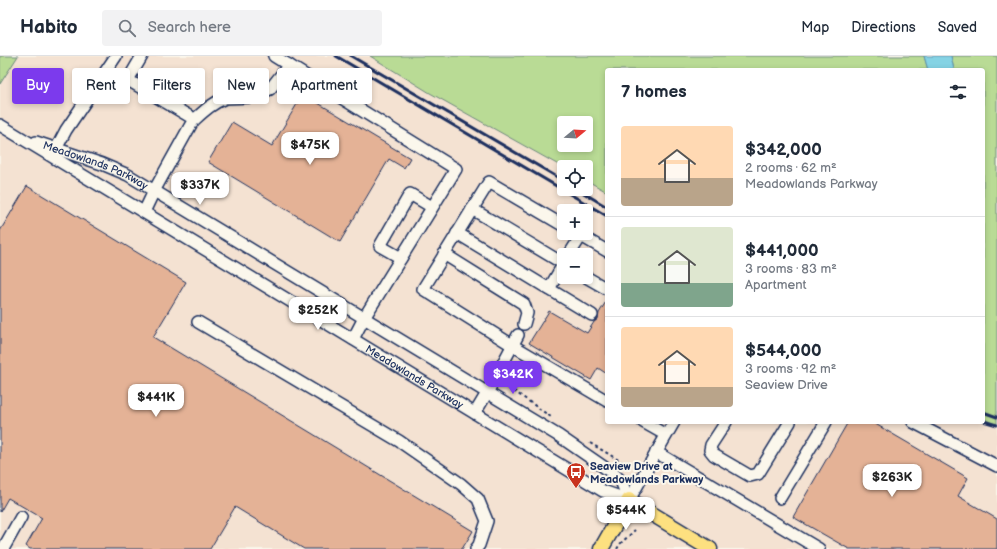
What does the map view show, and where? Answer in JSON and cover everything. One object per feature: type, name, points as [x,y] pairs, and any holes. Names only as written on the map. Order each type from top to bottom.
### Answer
[{"type":"main road","points":[[601,549],[629,500]]},
{"type":"main road","name":"Meadowlands Parkway","points":[[629,500],[710,549]]},
{"type":"street","points":[[56,149],[66,130],[116,56]]},
{"type":"street","points":[[142,56],[128,80],[194,119],[193,121]]},
{"type":"street","points":[[274,56],[456,169],[364,318],[353,339]]},
{"type":"street","points":[[144,212],[193,121],[211,104],[225,98],[252,97],[270,89],[289,65]]},
{"type":"street","name":"Meadowlands Parkway","points":[[0,126],[603,491],[629,500]]},
{"type":"street","name":"Meadowlands Parkway","points":[[17,136],[115,169],[154,191],[559,436],[614,474],[621,481],[629,500]]},
{"type":"street","points":[[557,222],[488,182],[423,289],[512,345],[605,400]]},
{"type":"street","points":[[401,258],[380,246],[410,194],[432,207]]},
{"type":"street","points":[[472,209],[557,259]]},
{"type":"street","points":[[457,233],[592,315]]},
{"type":"street","points":[[589,240],[605,250]]},
{"type":"street","points":[[444,254],[524,304],[527,313],[524,324]]},
{"type":"street","points":[[549,289],[557,275]]},
{"type":"street","points":[[593,281],[605,289]]},
{"type":"street","points":[[198,322],[400,441],[461,484],[478,499],[487,521],[476,549]]},
{"type":"street","points":[[475,413],[518,335]]},
{"type":"street","points":[[647,424],[666,435]]},
{"type":"street","points":[[629,500],[673,424]]},
{"type":"street","points":[[725,424],[710,450],[714,455],[750,476],[758,474],[789,424]]},
{"type":"street","points":[[780,498],[825,424]]},
{"type":"street","points":[[917,424],[997,466]]},
{"type":"street","points":[[656,452],[819,549]]},
{"type":"street","points":[[3,549],[21,517]]},
{"type":"path","points":[[626,463],[633,463]]},
{"type":"path","points":[[601,504],[602,512]]},
{"type":"path","points":[[617,549],[620,544],[635,530]]},
{"type":"shaded area","points":[[18,56],[370,56],[430,93],[557,164],[557,196],[593,196],[593,184],[605,191],[605,424],[985,424],[985,419],[997,426],[997,549],[0,549],[0,84]]},
{"type":"green space","points":[[0,56],[18,56],[0,84]]},
{"type":"green space","points":[[370,56],[924,56],[927,68],[605,68],[605,191],[593,184],[593,160],[557,160],[557,164],[430,93]]},
{"type":"green space","points":[[951,56],[997,56],[997,426],[985,419],[985,68],[954,68]]},
{"type":"water","points":[[924,56],[951,56],[954,68],[927,68]]},
{"type":"building","points":[[297,104],[320,104],[410,158],[404,168],[389,159],[340,242],[208,162],[232,122],[272,146]]},
{"type":"building","points":[[27,186],[186,282],[153,337],[473,531],[462,549],[304,549],[235,507],[210,549],[30,549],[26,546],[42,518],[8,498],[0,512],[0,231]]},
{"type":"building","points":[[605,303],[605,373],[598,368],[591,380],[529,343],[549,311],[587,333],[594,322],[598,319],[599,313]]},
{"type":"building","points":[[847,424],[875,424],[968,478],[958,496],[997,519],[997,549],[849,549],[793,517]]},
{"type":"railway","points":[[336,56],[605,215]]},
{"type":"railway","points":[[351,56],[557,177]]},
{"type":"railway","points":[[589,196],[605,206]]},
{"type":"railway","points":[[985,413],[997,417]]},
{"type":"railway","points":[[985,422],[997,425]]},
{"type":"place","name":"Seaview Drive at Meadowlands Parkway","points":[[576,489]]}]
